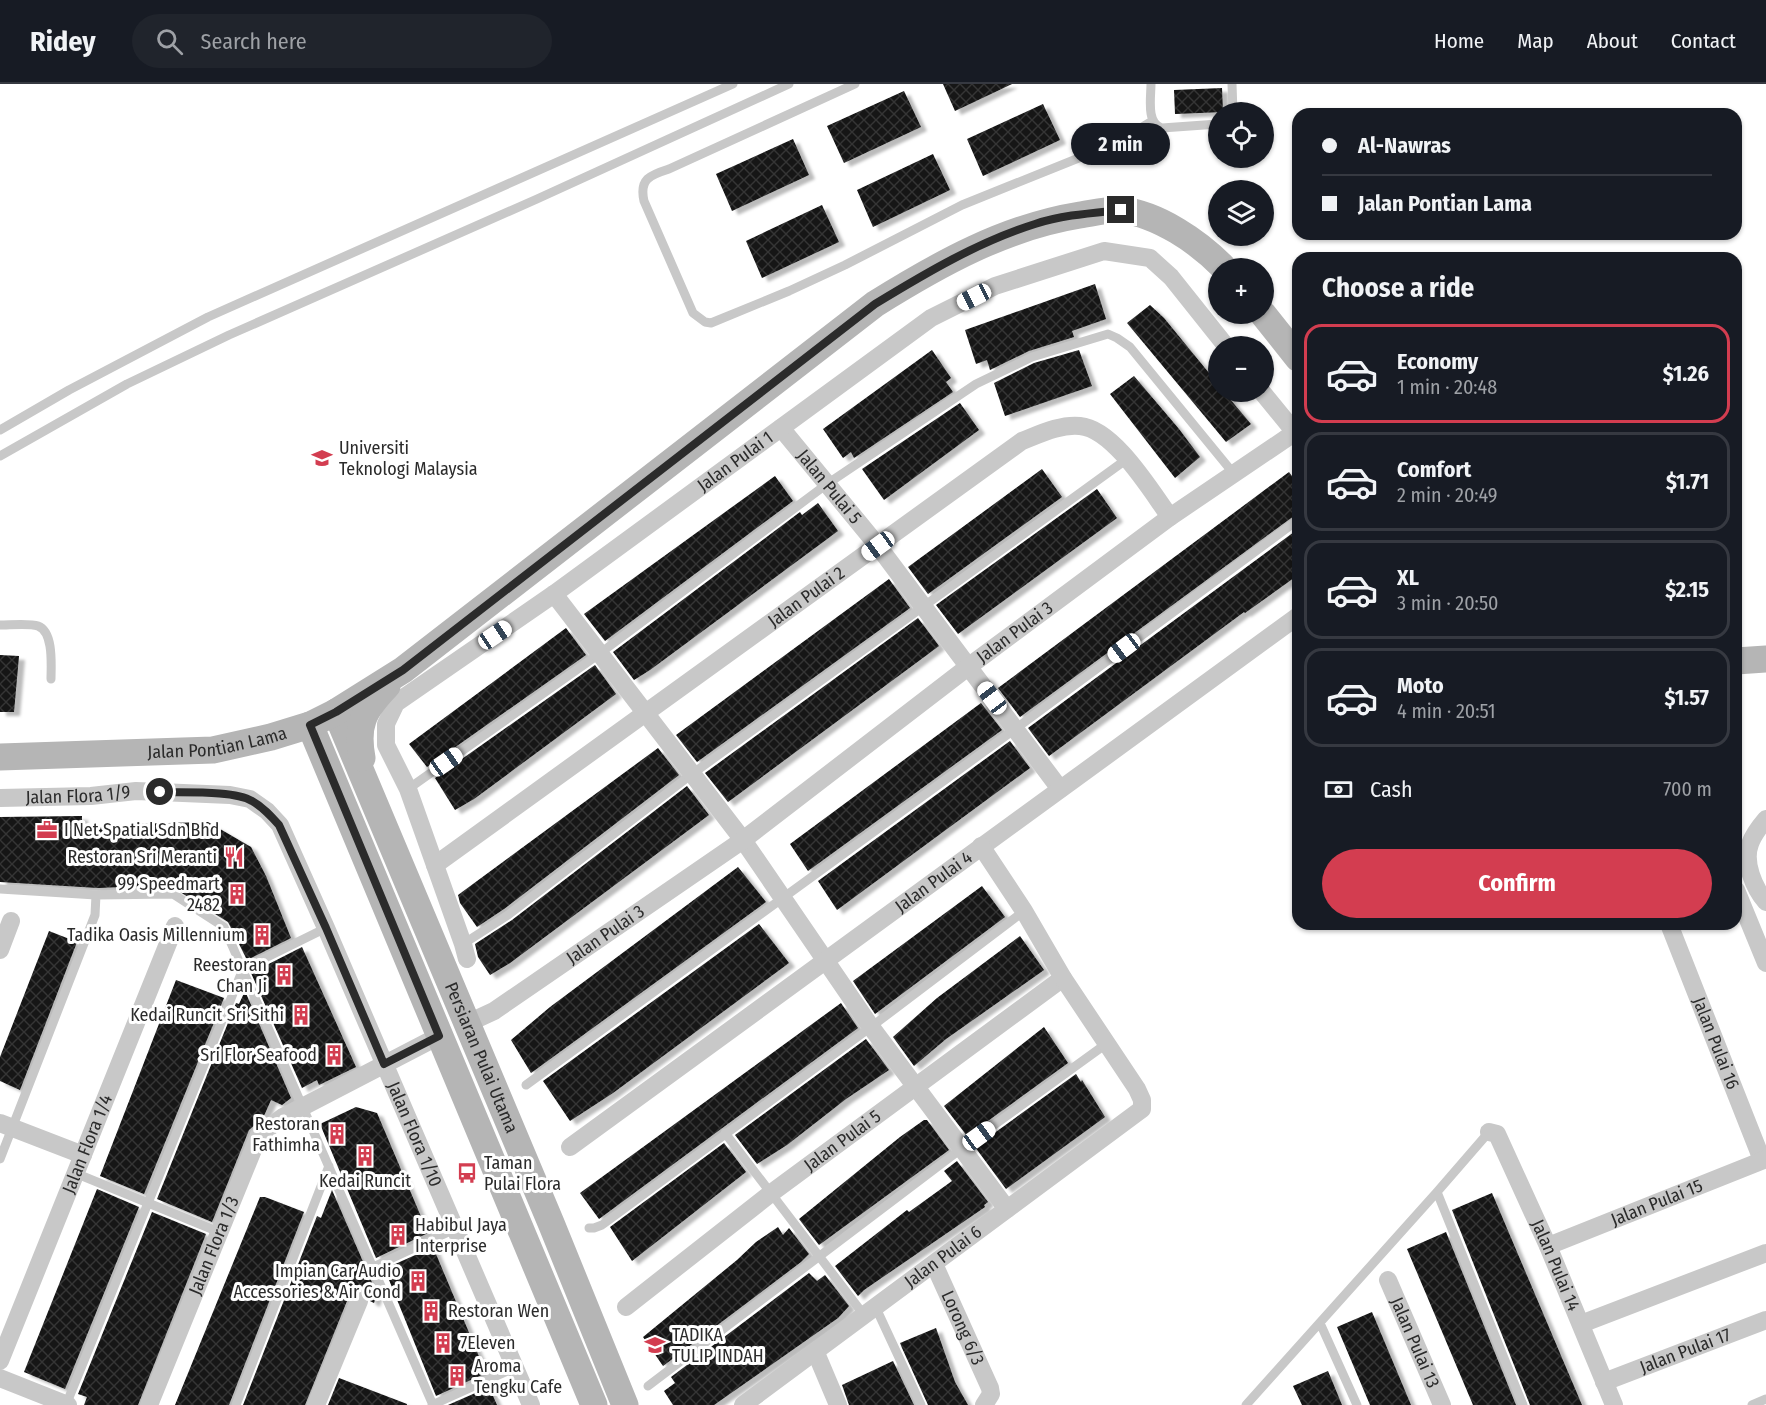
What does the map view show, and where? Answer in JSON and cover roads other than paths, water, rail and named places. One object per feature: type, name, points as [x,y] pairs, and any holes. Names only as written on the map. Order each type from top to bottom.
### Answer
[{"type":"main road","name":"Jalan Pontian Lama","points":[[0,757],[213,750],[271,737],[310,725],[336,712],[403,670],[875,304],[930,270],[984,243],[1036,224],[1078,215],[1121,210],[1151,218],[1184,235],[1214,258]]},
{"type":"main road","points":[[1271,324],[1292,350]]},
{"type":"main road","points":[[1742,661],[1766,659]]},
{"type":"main road","points":[[367,786],[359,738],[360,725],[376,697],[403,670]]},
{"type":"main road","name":"Persiaran Pulai Utama","points":[[336,712],[439,954],[625,1405]]},
{"type":"main road","name":"Persiaran Pulai Utama","points":[[310,725],[594,1405]]},
{"type":"main road","points":[[213,750],[296,749],[312,757],[323,767],[337,787]]},
{"type":"main road","points":[[439,1036],[466,1024]]},
{"type":"street","name":"Jalan Pulai 1","points":[[465,951],[408,789],[386,745],[386,724],[396,703],[554,594],[931,318],[995,286],[1104,251],[1150,258],[1171,277],[1218,336]]},
{"type":"street","points":[[1270,402],[1292,430]]},
{"type":"street","name":"Jalan Pulai 2","points":[[435,865],[1022,441],[1053,429],[1082,426],[1108,438],[1170,517]]},
{"type":"street","name":"Jalan Pulai 5","points":[[781,428],[878,546],[1060,789]]},
{"type":"street","name":"Jalan Pulai 3","points":[[466,1024],[494,1011],[743,840],[1170,517],[1292,438]]},
{"type":"street","points":[[554,594],[743,840],[871,1027],[1007,1209]]},
{"type":"street","name":"Jalan Pulai 4","points":[[570,1147],[1292,620]]},
{"type":"street","name":"Jalan Flora 1/9","points":[[0,798],[91,796],[136,791],[230,795],[250,799],[267,811],[279,825],[384,1064]]},
{"type":"street","points":[[1766,819],[1749,845],[1749,868],[1766,902]]},
{"type":"street","points":[[981,846],[1024,910],[1063,978],[1106,1044]]},
{"type":"street","points":[[1742,905],[1766,963]]},
{"type":"street","points":[[0,950],[11,921]]},
{"type":"street","name":"Jalan Flora 1/4","points":[[0,1360],[175,926]]},
{"type":"street","name":"Jalan Pulai 16","points":[[1671,930],[1764,1159]]},
{"type":"street","name":"Jalan Pulai 5","points":[[626,1307],[770,1194],[1063,978]]},
{"type":"street","name":"Jalan Flora 1/3","points":[[149,1405],[259,1135],[283,1117],[439,1036]]},
{"type":"street","name":"Jalan Pulai 6","points":[[748,1403],[1142,1109],[1142,1100],[1137,1089],[1106,1044]]},
{"type":"street","name":"Jalan Flora 1/10","points":[[384,1064],[531,1405]]},
{"type":"street","points":[[6,1125],[83,1155]]},
{"type":"street","name":"Jalan Pulai 14","points":[[1489,1132],[1497,1134],[1548,1245],[1614,1405]]},
{"type":"street","name":"Jalan Pulai 15","points":[[1548,1245],[1764,1159]]},
{"type":"street","points":[[1581,1324],[1766,1253]]},
{"type":"street","name":"Lorong 6/3","points":[[934,1264],[987,1399]]},
{"type":"street","name":"Jalan Pulai 13","points":[[1388,1280],[1442,1405]]},
{"type":"street","points":[[316,1405],[359,1301]]},
{"type":"street","name":"Jalan Pulai 17","points":[[1604,1382],[1766,1320]]},
{"type":"street","points":[[816,1353],[838,1405]]},
{"type":"street","points":[[0,1378],[66,1405]]},
{"type":"lane","points":[[0,430],[69,390],[208,317],[733,84]]},
{"type":"lane","points":[[0,456],[127,384],[218,339],[537,199],[789,84]]},
{"type":"lane","points":[[855,84],[645,180],[642,189],[644,201],[693,313],[705,322],[711,323],[789,291],[962,205],[1116,142],[1152,121]]},
{"type":"lane","points":[[1151,84],[1152,121],[1157,127],[1208,125]]},
{"type":"lane","points":[[1232,84],[1233,102]]},
{"type":"lane","points":[[408,789],[599,654],[827,484],[976,384],[1032,357],[1108,334],[1117,338],[1130,347],[1234,474]]},
{"type":"lane","points":[[465,951],[508,915],[692,774],[1126,459]]},
{"type":"lane","points":[[526,1085],[1292,524]]},
{"type":"lane","points":[[0,625],[38,626],[45,631],[50,643],[51,679]]},
{"type":"lane","points":[[0,889],[96,895],[173,894],[224,927],[433,1405],[514,1368]]},
{"type":"lane","points":[[0,1160],[6,1125],[94,915],[96,895]]},
{"type":"lane","points":[[589,1228],[598,1227],[871,1027],[1024,910]]},
{"type":"lane","points":[[66,1405],[243,969],[326,928]]},
{"type":"lane","points":[[648,1386],[961,1149],[1106,1044]]},
{"type":"lane","points":[[1246,1405],[1489,1132]]},
{"type":"lane","points":[[725,1133],[818,1256],[870,1312],[921,1405]]},
{"type":"lane","points":[[236,1405],[329,1166]]},
{"type":"lane","points":[[75,1173],[219,1232]]},
{"type":"lane","points":[[1437,1192],[1523,1405]]},
{"type":"lane","points":[[373,1267],[455,1229]]},
{"type":"lane","points":[[1320,1323],[1357,1405]]},
{"type":"lane","points":[[1752,1405],[1766,1399]]},
{"type":"place","name":"Universiti Teknologi Malaysia","points":[[322,458]]},
{"type":"place","name":"I Net Spatial Sdn Bhd","points":[[47,830]]},
{"type":"place","name":"Restoran Sri Meranti","points":[[234,857]]},
{"type":"place","name":"99 Speedmart 2482","points":[[237,894]]},
{"type":"place","name":"Tadika Oasis Millennium","points":[[262,935]]},
{"type":"place","name":"Reestoran Chan Ji","points":[[284,975]]},
{"type":"place","name":"Kedai Runcit Sri Sithi","points":[[301,1015]]},
{"type":"place","name":"Sri Flor Seafood","points":[[334,1055]]},
{"type":"place","name":"Restoran Fathimha","points":[[337,1134]]},
{"type":"place","name":"Kedai Runcit","points":[[365,1156]]},
{"type":"place","name":"Taman Pulai Flora","points":[[467,1173]]},
{"type":"place","name":"Habibul Jaya Interprise","points":[[398,1235]]},
{"type":"place","name":"Impian Car Audio Accessories & Air Cond","points":[[418,1281]]},
{"type":"place","name":"Restoran Wen","points":[[431,1311]]},
{"type":"place","name":"7Eleven","points":[[443,1343]]},
{"type":"place","name":"TADIKA TULIP INDAH","points":[[655,1345]]},
{"type":"place","name":"Aroma Tengku Cafe","points":[[457,1376]]}]
